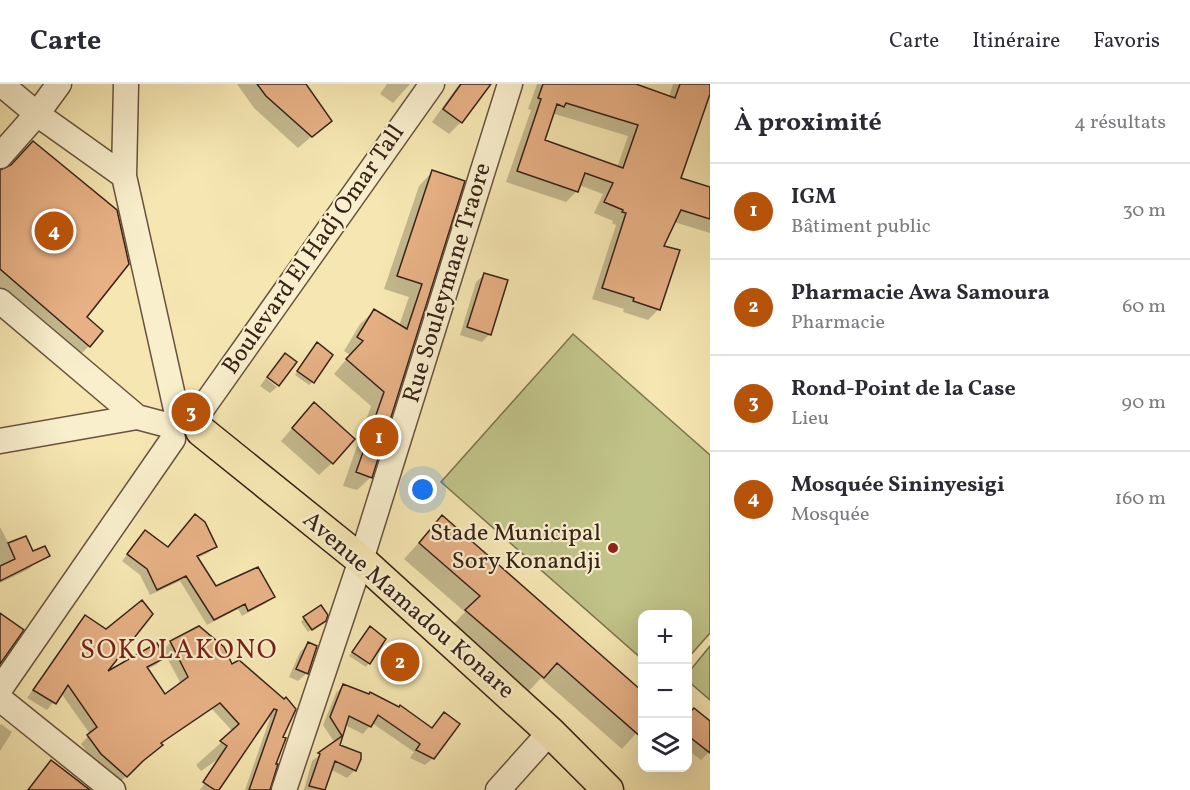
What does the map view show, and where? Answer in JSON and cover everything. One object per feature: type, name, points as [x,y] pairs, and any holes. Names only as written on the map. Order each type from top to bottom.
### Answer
[{"type":"main road","name":"Avenue Mamadou Konare","points":[[184,425],[361,560],[550,732],[608,790]]},
{"type":"street","points":[[1,84],[37,114],[124,176]]},
{"type":"street","points":[[0,156],[37,114],[59,84]]},
{"type":"street","points":[[0,441],[137,417],[184,425],[124,176],[126,84]]},
{"type":"street","name":"Boulevard El Hadj Omar Tall","points":[[0,689],[184,425],[432,84]]},
{"type":"street","name":"Rue Souleymane Traore","points":[[284,790],[361,560],[510,84]]},
{"type":"street","points":[[0,301],[137,417]]},
{"type":"street","points":[[0,699],[113,790]]},
{"type":"street","points":[[498,790],[550,732]]},
{"type":"green space","name":"Stade Municipal Sory Konandji","points":[[573,334],[710,455],[710,633],[692,653],[692,610],[638,610],[638,655],[441,482]]},
{"type":"green space","points":[[710,646],[710,700],[692,684],[692,668]]},
{"type":"building","points":[[257,84],[306,84],[332,121],[312,137],[266,96]]},
{"type":"building","points":[[461,84],[491,84],[462,123],[443,109]]},
{"type":"building","points":[[543,84],[636,84],[675,98],[680,84],[710,84],[710,94],[681,178],[710,187],[710,219],[681,210],[664,246],[680,250],[660,310],[633,301],[634,298],[602,288],[626,213],[604,202],[613,183],[585,173],[578,192],[517,171],[541,99],[538,98]],"holes":[[[566,103],[638,125],[623,168],[545,140],[557,104],[564,107]]]},
{"type":"building","points":[[33,141],[117,210],[129,264],[87,317],[103,331],[90,347],[0,269],[0,170],[11,165]]},
{"type":"building","points":[[432,170],[465,181],[372,478],[356,472],[384,392],[346,359],[363,341],[357,337],[374,309],[407,329],[422,284],[397,276]]},
{"type":"building","points":[[484,273],[508,280],[491,335],[467,327]]},
{"type":"building","points":[[317,342],[333,355],[314,383],[297,371]]},
{"type":"building","points":[[285,353],[297,362],[279,386],[267,377]]},
{"type":"building","points":[[314,402],[355,439],[333,464],[292,428]]},
{"type":"building","points":[[195,514],[205,522],[217,547],[197,556],[216,586],[258,567],[275,597],[248,611],[245,604],[214,620],[186,576],[157,590],[147,569],[127,554],[145,530],[168,547]]},
{"type":"building","points":[[442,515],[638,687],[638,734],[557,663],[544,678],[465,610],[480,596],[419,543]]},
{"type":"building","points":[[26,536],[33,551],[45,546],[50,556],[0,581],[0,566],[15,559],[8,543]]},
{"type":"building","points":[[142,600],[153,614],[108,671],[157,643],[165,658],[147,667],[165,694],[188,677],[170,641],[199,626],[224,647],[232,664],[239,660],[284,699],[286,697],[296,709],[283,737],[286,738],[276,764],[278,764],[270,790],[249,790],[277,710],[274,709],[219,790],[215,790],[203,782],[227,746],[220,741],[239,724],[220,703],[161,743],[163,745],[127,777],[101,754],[87,735],[97,727],[68,685],[56,704],[33,690],[85,615],[106,629]]},
{"type":"building","points":[[321,605],[328,615],[326,621],[312,630],[303,617]]},
{"type":"building","points":[[0,613],[24,630],[0,664]]},
{"type":"building","points":[[370,626],[386,639],[370,664],[352,652]]},
{"type":"building","points":[[308,642],[317,646],[308,674],[296,669]]},
{"type":"building","points":[[343,684],[369,694],[370,692],[399,707],[400,705],[432,728],[444,712],[460,724],[434,759],[416,750],[420,744],[378,715],[371,727],[349,716],[340,745],[361,753],[356,771],[335,761],[325,790],[309,786],[320,754],[318,753],[342,736],[330,717]]},
{"type":"building","points":[[694,708],[710,721],[710,753],[692,739],[692,710]]},
{"type":"building","points":[[51,760],[90,790],[28,790]]},
{"type":"place","name":"Mosquée Sininyesigi","points":[[54,231]]},
{"type":"place","name":"Rond-Point de la Case","points":[[191,412]]},
{"type":"place","name":"IGM","points":[[379,437]]},
{"type":"place","name":"Stade Municipal Sory Konandji","points":[[613,548]]},
{"type":"place","name":"Pharmacie Awa Samoura","points":[[400,662]]},
{"type":"district","name":"SOKOLAKONO","points":[[179,651]]}]
